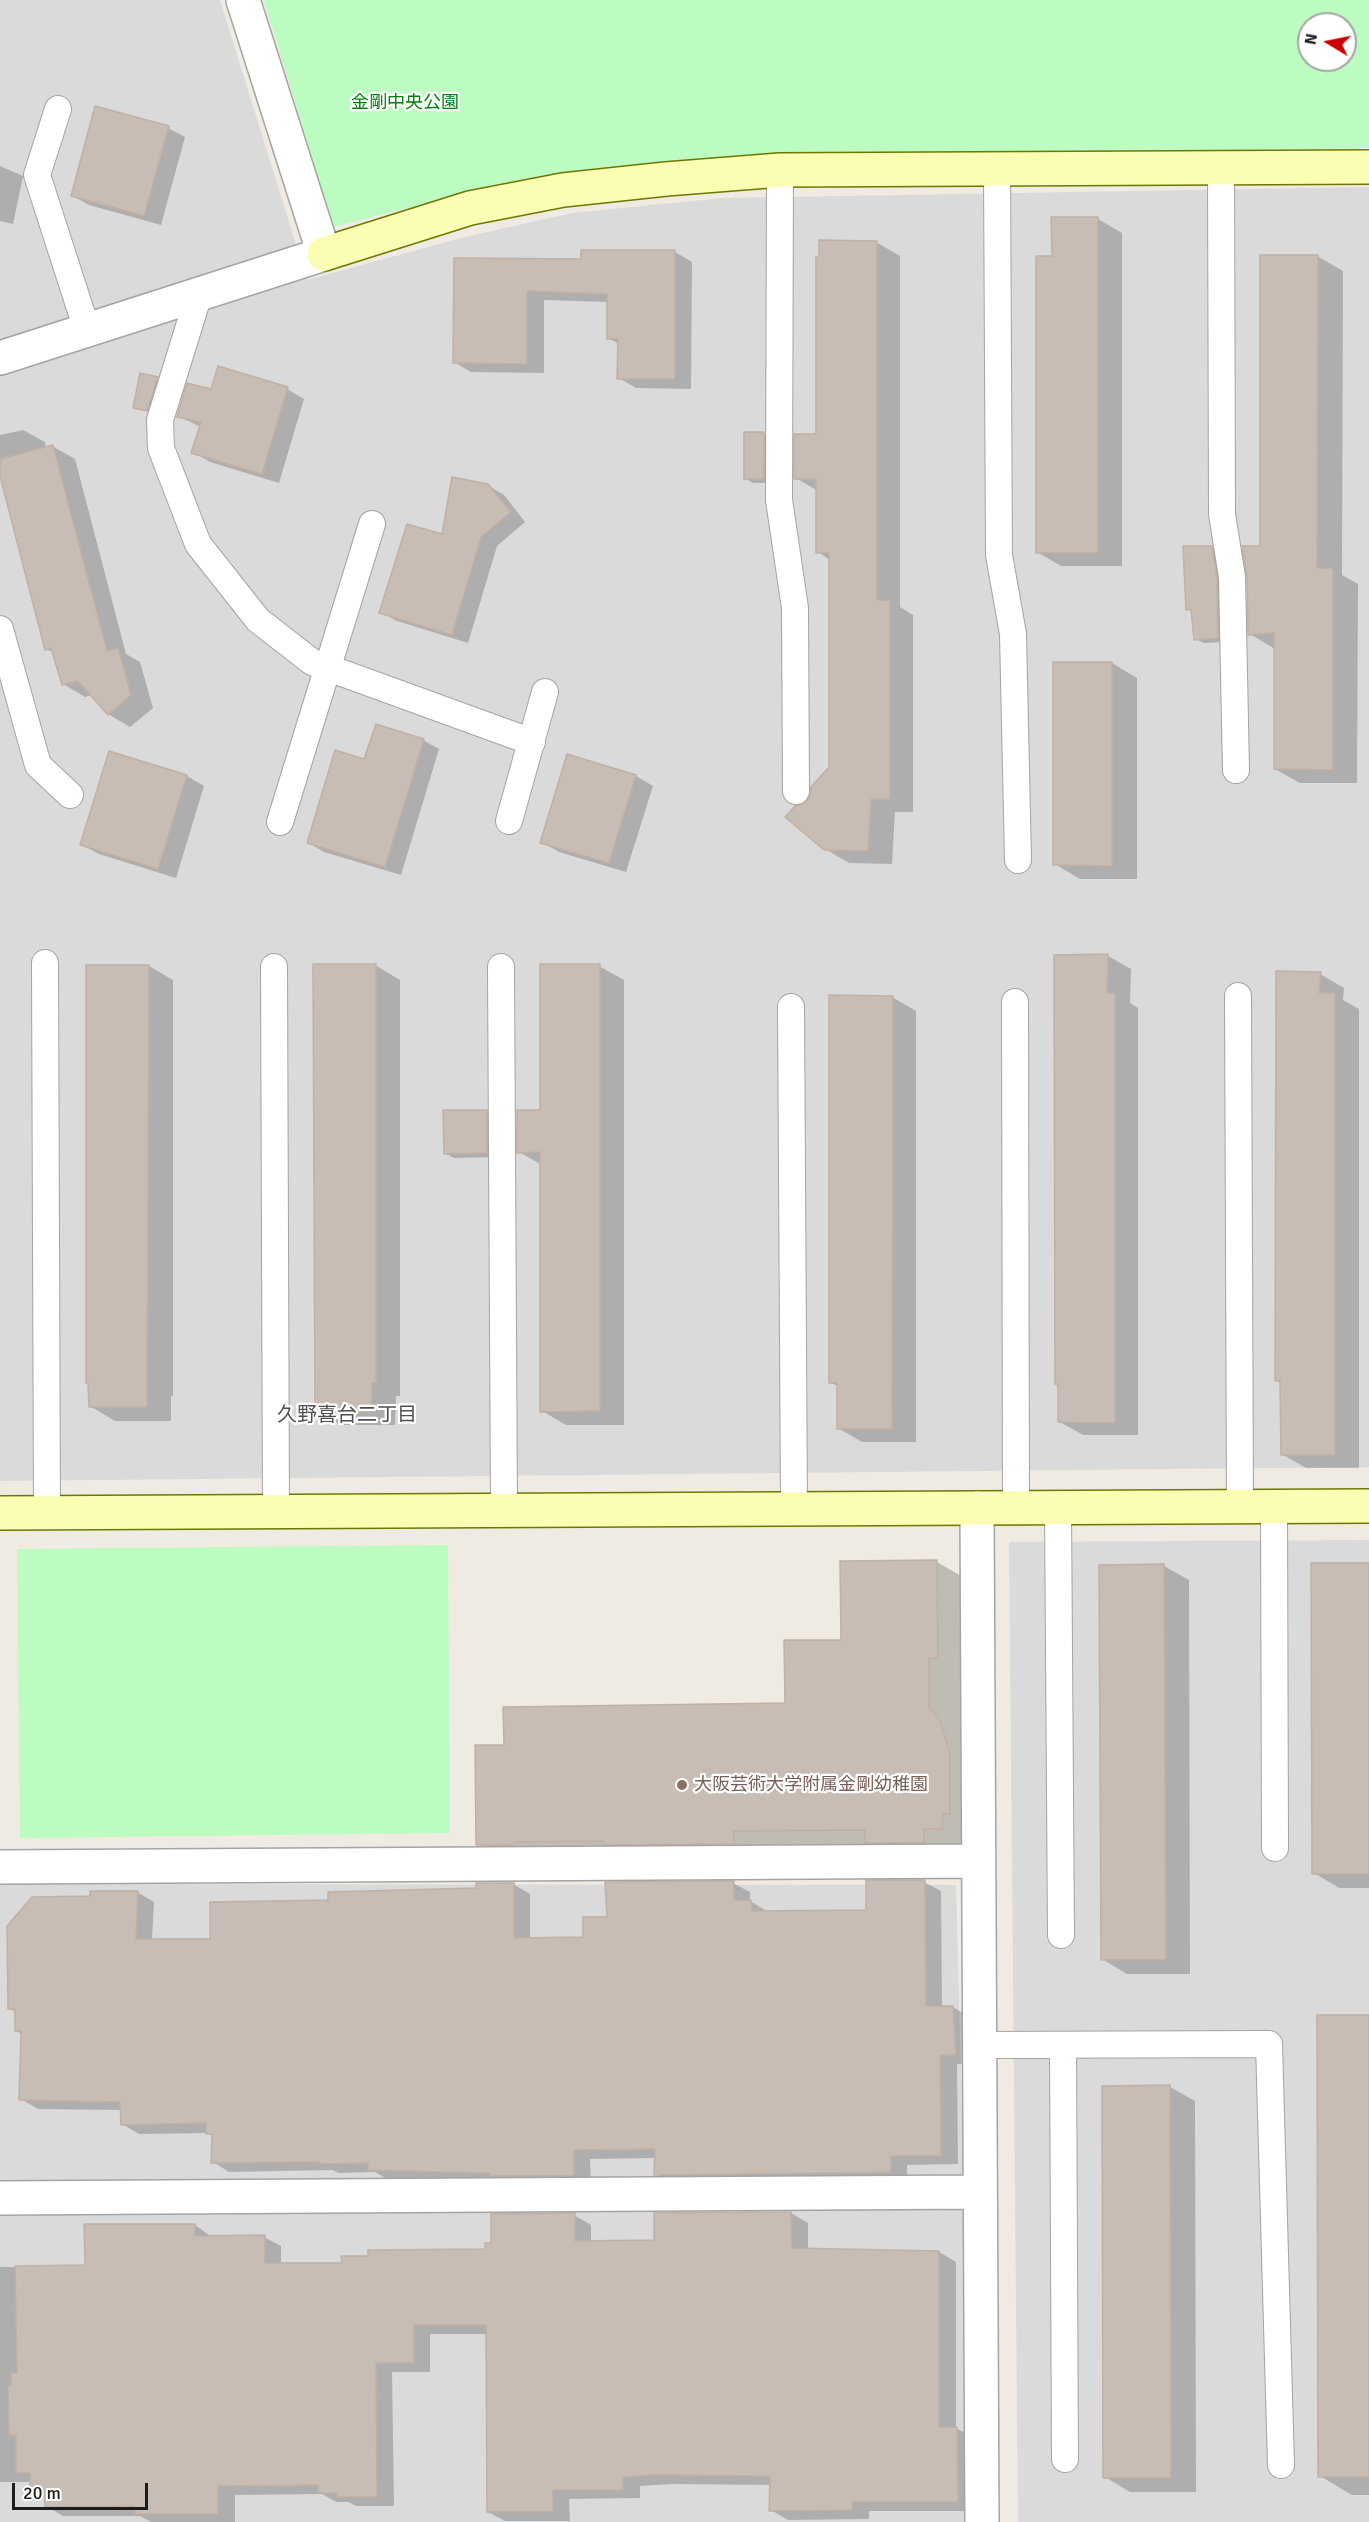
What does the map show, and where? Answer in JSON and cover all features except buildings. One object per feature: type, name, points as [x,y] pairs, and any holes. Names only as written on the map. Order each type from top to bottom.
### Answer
[{"type":"street","points":[[243,0],[324,254]]},
{"type":"street","points":[[0,358],[470,208],[563,190],[780,170],[1369,167]]},
{"type":"street","points":[[0,1513],[1369,1506]]},
{"type":"street","points":[[977,1508],[981,2522]]},
{"type":"street","points":[[0,1867],[978,1861]]},
{"type":"street","points":[[0,2198],[980,2192]]},
{"type":"lane","points":[[58,109],[38,175],[87,330]]},
{"type":"lane","points":[[1221,168],[1222,514],[1232,577],[1236,770]]},
{"type":"lane","points":[[997,169],[999,555],[1013,634],[1018,860]]},
{"type":"lane","points":[[780,170],[779,500],[795,608],[796,791]]},
{"type":"lane","points":[[199,294],[160,420],[161,448],[198,544],[258,620],[312,662],[532,742]]},
{"type":"lane","points":[[280,822],[372,524]]},
{"type":"lane","points":[[0,629],[38,765],[70,795]]},
{"type":"lane","points":[[509,821],[545,692]]},
{"type":"lane","points":[[45,963],[47,1513]]},
{"type":"lane","points":[[273,967],[276,1512]]},
{"type":"lane","points":[[501,967],[504,1510]]},
{"type":"lane","points":[[1238,996],[1240,1507]]},
{"type":"lane","points":[[1015,1002],[1016,1508]]},
{"type":"lane","points":[[791,1007],[794,1509]]},
{"type":"lane","points":[[1274,1507],[1275,1848]]},
{"type":"lane","points":[[1058,1508],[1060,1935]]},
{"type":"lane","points":[[979,2045],[1269,2044],[1281,2465]]},
{"type":"lane","points":[[1063,2045],[1065,2459]]},
{"type":"shaded area","points":[[0,0],[220,0],[307,280],[465,237],[572,213],[723,198],[1369,187],[1369,1467],[0,1481]]},
{"type":"shaded area","points":[[1369,1540],[1369,2522],[1018,2522],[1009,1542]]},
{"type":"shaded area","points":[[0,1884],[956,1885],[964,2182],[966,2522],[0,2522]]},
{"type":"green space","name":"金剛中央公園","points":[[264,0],[1369,0],[1369,148],[1004,154],[778,154],[571,172],[499,185],[333,227]]},
{"type":"green space","points":[[448,1545],[450,1833],[20,1838],[17,1549]]},
{"type":"place","name":"大阪芸術大学附属金剛幼稚園","points":[[682,1785]]},
{"type":"district","name":"久野喜台二丁目","points":[[347,1416]]}]
